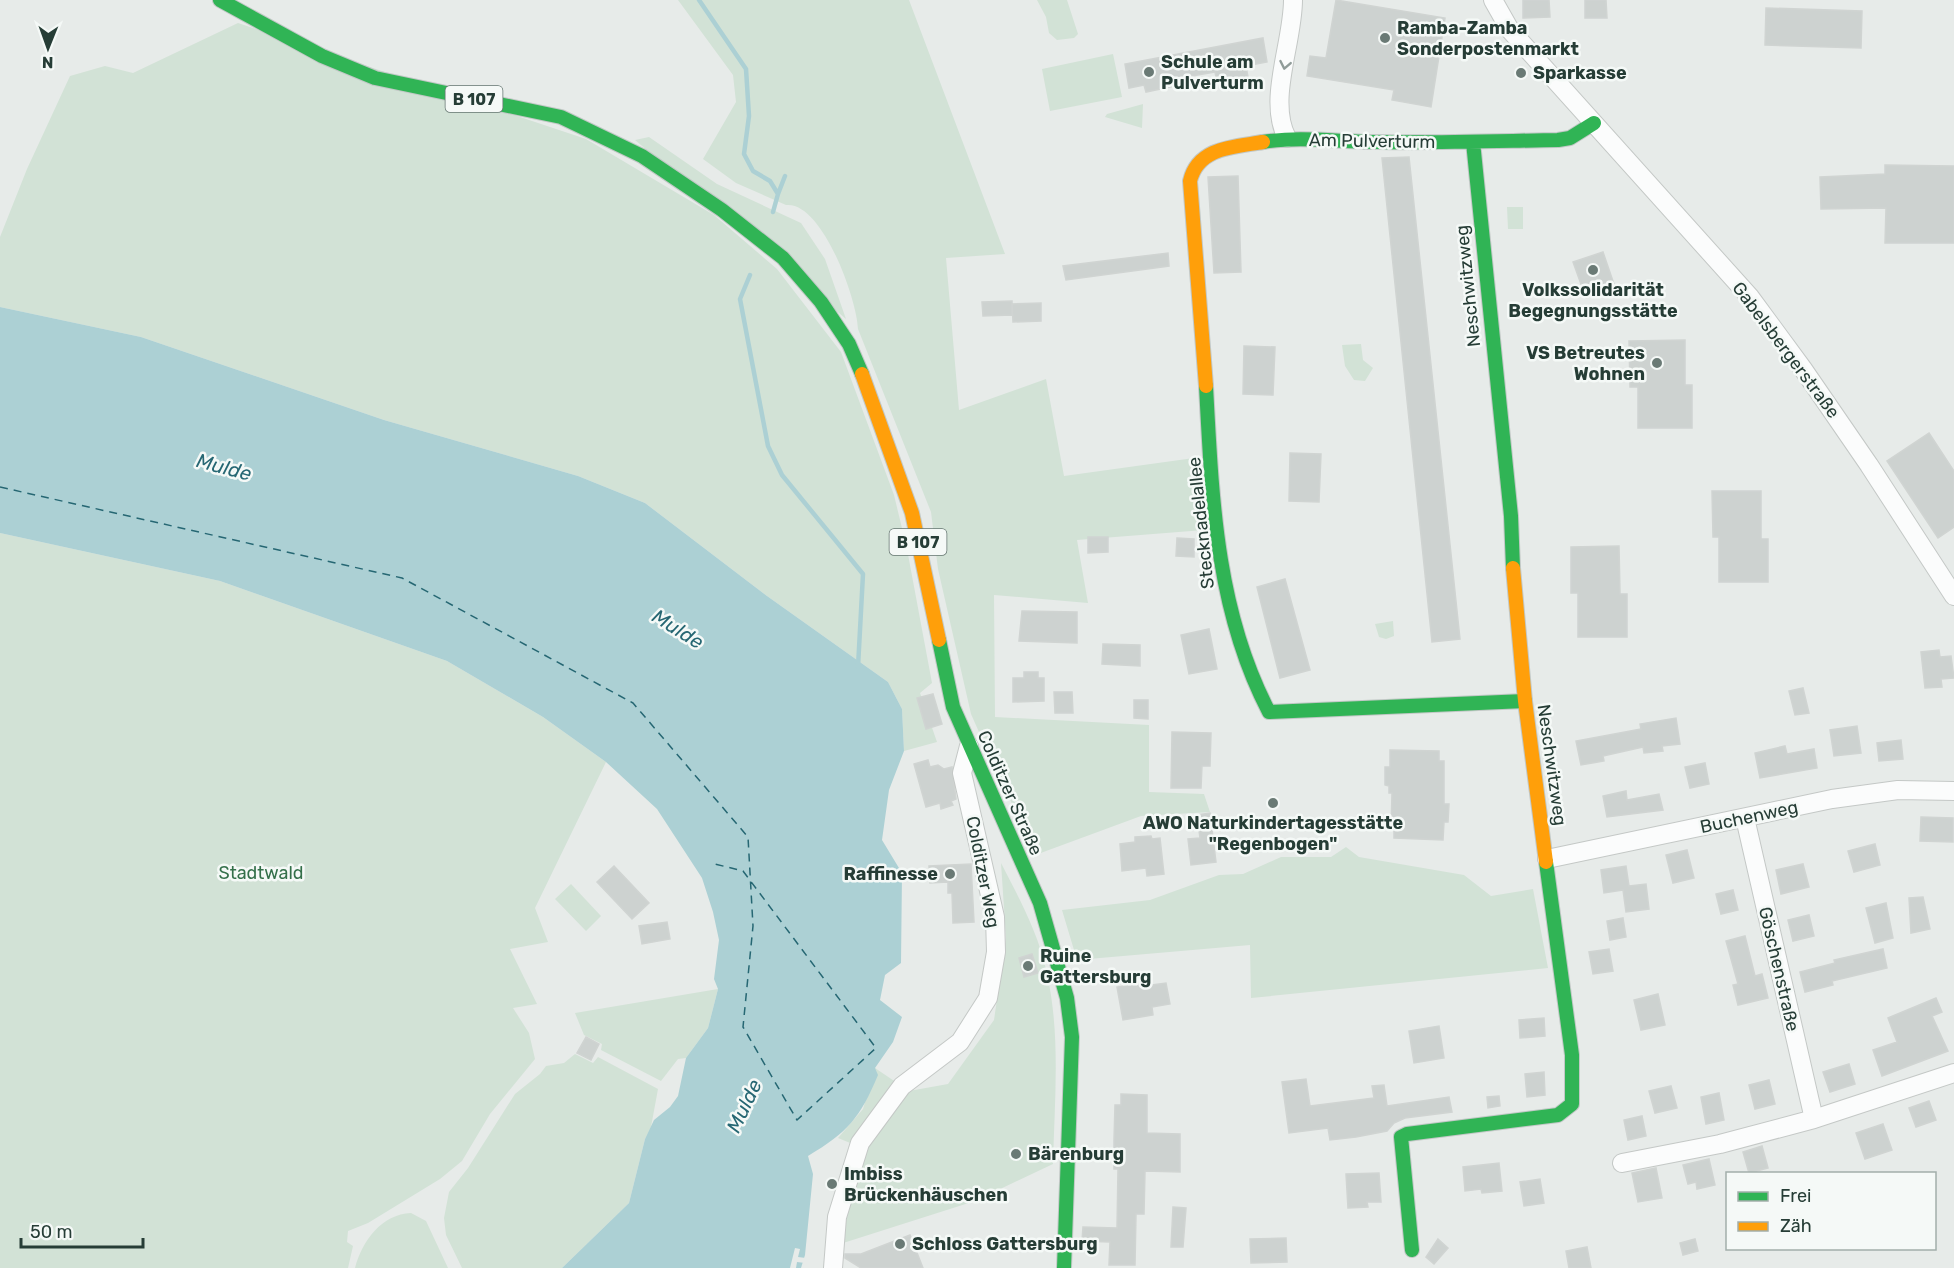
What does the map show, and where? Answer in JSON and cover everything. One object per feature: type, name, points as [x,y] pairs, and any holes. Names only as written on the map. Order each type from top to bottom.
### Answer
[{"type":"street","name":"Colditzer Straße","points":[[220,0],[322,56],[375,78],[561,117],[642,156],[722,210],[783,258],[821,302],[849,344],[874,402],[912,513],[953,707],[1040,903],[1067,998],[1072,1037],[1064,1268]]},
{"type":"street","name":"Am Pulverturm","points":[[1293,0],[1289,43],[1279,95],[1280,124],[1287,138],[1302,141],[1558,140],[1570,138],[1594,123]]},
{"type":"street","name":"Gabelsbergerstraße","points":[[1493,0],[1510,30],[1764,316],[1863,456],[1954,596]]},
{"type":"street","name":"Stecknadelallee","points":[[1287,138],[1213,151],[1194,168],[1190,181],[1220,560],[1230,608],[1258,695],[1269,712],[1525,701]]},
{"type":"street","name":"Neschwitzweg","points":[[1412,1250],[1401,1137],[1407,1134],[1558,1115],[1572,1104],[1572,1055],[1515,609],[1511,516],[1480,230],[1473,142]]},
{"type":"street","name":"Colditzer Weg","points":[[833,1268],[834,1232],[860,1143],[902,1086],[960,1042],[988,998],[996,952],[995,917],[962,773],[969,746]]},
{"type":"street","name":"Buchenweg","points":[[1547,860],[1832,799],[1898,790],[1954,791]]},
{"type":"street","name":"Göschenstraße","points":[[1745,818],[1814,1119]]},
{"type":"street","points":[[1622,1163],[1720,1144],[1814,1119],[1954,1073]]},
{"type":"green space","points":[[678,0],[909,0],[1005,254],[946,258],[959,410],[1046,379],[1064,476],[1194,458],[1204,530],[1077,540],[1088,603],[994,595],[995,717],[1149,725],[1149,792],[1204,794],[1210,812],[1141,816],[1038,854],[1002,784],[971,714],[938,569],[931,512],[858,329],[851,296],[835,254],[812,218],[799,208],[786,205],[736,183],[703,159],[736,102],[733,75]]},
{"type":"green space","points":[[1037,0],[1067,0],[1078,34],[1074,38],[1057,40],[1049,33],[1046,17]]},
{"type":"green space","points":[[238,23],[586,139],[714,215],[777,269],[841,352],[894,495],[907,549],[932,683],[920,693],[937,742],[904,751],[902,709],[888,682],[767,596],[645,503],[578,476],[384,420],[141,337],[0,307],[0,237],[27,169],[70,76],[105,66],[133,73]]},
{"type":"green space","points":[[1113,54],[1122,97],[1050,111],[1042,69]]},
{"type":"green space","points":[[1143,104],[1142,128],[1105,117],[1107,114]]},
{"type":"green space","points":[[649,137],[717,184],[801,223],[825,259],[846,319],[635,140]]},
{"type":"green space","points":[[1507,207],[1523,207],[1523,229],[1508,229]]},
{"type":"green space","points":[[1361,344],[1363,360],[1373,368],[1365,381],[1354,380],[1345,366],[1342,345]]},
{"type":"green space","name":"Stadtwald","points":[[0,533],[220,581],[447,661],[543,717],[606,762],[535,908],[548,942],[510,949],[537,1004],[513,1008],[529,1033],[535,1059],[490,1114],[462,1161],[440,1179],[368,1223],[348,1231],[347,1242],[353,1246],[348,1268],[0,1268]]},
{"type":"green space","points":[[1393,621],[1394,636],[1386,639],[1379,637],[1375,624]]},
{"type":"green space","points":[[1346,847],[1359,857],[1464,875],[1491,896],[1533,889],[1548,968],[1251,998],[1250,945],[1077,960],[1062,910],[1150,900],[1219,875],[1243,874],[1281,857],[1331,857]]},
{"type":"green space","points":[[1001,863],[1033,929],[1043,957],[1049,986],[1056,1074],[1053,1164],[975,1201],[840,1244],[865,1149],[838,1138],[863,1109],[875,1068],[909,1091],[948,1084],[994,1020],[1006,938]]},
{"type":"green space","points":[[571,884],[601,916],[586,931],[555,899]]},
{"type":"green space","points":[[718,989],[708,1028],[686,1058],[678,1059],[661,1081],[601,1050],[602,1044],[584,1035],[575,1013]]},
{"type":"green space","points":[[575,1054],[593,1063],[598,1057],[658,1089],[651,1127],[645,1139],[629,1203],[562,1268],[462,1268],[446,1235],[444,1218],[449,1192],[468,1168],[515,1094],[540,1074],[546,1066],[564,1063]]},
{"type":"green space","points":[[411,1213],[426,1221],[448,1268],[355,1268],[368,1239],[382,1224],[391,1218]]},
{"type":"water","name":"Mulde","points":[[0,307],[141,337],[384,420],[578,476],[645,503],[767,596],[888,682],[902,709],[904,751],[889,790],[882,840],[902,873],[901,963],[885,975],[880,1000],[902,1017],[893,1042],[875,1068],[878,1075],[858,1113],[843,1131],[808,1156],[813,1174],[805,1255],[801,1268],[562,1268],[629,1203],[645,1139],[654,1120],[670,1107],[678,1096],[686,1058],[708,1028],[718,989],[714,979],[719,940],[702,878],[657,809],[606,762],[543,717],[447,661],[220,581],[0,533]]},
{"type":"pier","points":[[795,1248],[800,1249],[798,1257],[806,1258],[805,1263],[797,1262],[796,1268],[790,1268]]},
{"type":"building","name":"Ramba-Zamba Sonderpostenmarkt","points":[[1336,0],[1445,18],[1431,107],[1392,100],[1394,90],[1307,76],[1310,56],[1326,58]]},
{"type":"building","points":[[1523,0],[1549,0],[1550,17],[1523,18]]},
{"type":"building","points":[[1585,0],[1606,0],[1607,18],[1585,18]]},
{"type":"building","points":[[1766,8],[1862,11],[1861,48],[1765,45]]},
{"type":"building","points":[[1263,38],[1267,62],[1246,66],[1248,77],[1241,78],[1242,87],[1225,90],[1223,81],[1217,82],[1215,72],[1174,79],[1175,86],[1146,92],[1144,85],[1129,88],[1125,64]]},
{"type":"building","points":[[1409,157],[1460,639],[1432,642],[1382,158]]},
{"type":"building","points":[[1885,165],[1954,166],[1954,243],[1885,243],[1886,208],[1821,209],[1820,177],[1885,174]]},
{"type":"building","points":[[1238,176],[1241,272],[1214,273],[1208,177]]},
{"type":"building","name":"Volkssolidarität Begegnungsstätte","points":[[1603,252],[1615,287],[1586,298],[1573,262]]},
{"type":"building","points":[[1168,253],[1169,266],[1066,280],[1063,266]]},
{"type":"building","points":[[1012,301],[1012,315],[983,316],[982,302]]},
{"type":"building","points":[[1041,303],[1041,321],[1013,322],[1012,304]]},
{"type":"building","name":"VS Betreutes Wohnen","points":[[1685,340],[1685,385],[1692,385],[1692,428],[1638,428],[1638,387],[1630,387],[1629,341]]},
{"type":"building","points":[[1244,346],[1275,347],[1273,395],[1243,394]]},
{"type":"building","points":[[1929,433],[1954,471],[1954,527],[1938,538],[1887,461]]},
{"type":"building","points":[[1290,453],[1321,454],[1319,502],[1289,501]]},
{"type":"building","points":[[1712,491],[1761,491],[1761,539],[1768,539],[1768,582],[1719,582],[1719,537],[1713,537]]},
{"type":"building","points":[[1088,537],[1108,537],[1108,552],[1088,553]]},
{"type":"building","points":[[1177,538],[1194,539],[1194,557],[1176,556]]},
{"type":"building","points":[[1619,546],[1620,594],[1627,594],[1627,637],[1578,637],[1578,593],[1571,593],[1571,547]]},
{"type":"building","points":[[1285,579],[1310,670],[1280,678],[1257,587]]},
{"type":"building","points":[[1022,611],[1077,612],[1077,643],[1019,641]]},
{"type":"building","points":[[1209,629],[1217,669],[1189,674],[1181,635]]},
{"type":"building","points":[[1103,644],[1140,645],[1140,666],[1102,664]]},
{"type":"building","points":[[1939,650],[1940,657],[1951,656],[1954,678],[1941,679],[1942,687],[1925,688],[1921,652]]},
{"type":"building","points":[[1024,672],[1038,672],[1038,678],[1044,678],[1044,701],[1013,702],[1013,678],[1024,678]]},
{"type":"building","points":[[1803,688],[1809,713],[1795,715],[1789,691]]},
{"type":"building","points":[[1054,692],[1072,692],[1073,713],[1055,713]]},
{"type":"building","points":[[933,694],[942,724],[926,729],[917,698]]},
{"type":"building","points":[[1134,700],[1148,700],[1148,719],[1134,718]]},
{"type":"building","points":[[1676,718],[1680,744],[1662,746],[1663,751],[1644,753],[1643,747],[1603,756],[1604,761],[1581,765],[1576,741],[1641,729],[1640,724]]},
{"type":"building","points":[[1857,726],[1861,753],[1834,756],[1830,730]]},
{"type":"building","points":[[1172,732],[1211,733],[1210,766],[1202,766],[1201,788],[1171,788]]},
{"type":"building","points":[[1901,740],[1903,759],[1879,761],[1877,743]]},
{"type":"building","points":[[1785,746],[1787,754],[1814,749],[1817,768],[1760,778],[1755,753]]},
{"type":"building","points":[[1390,750],[1439,751],[1439,761],[1444,761],[1444,804],[1449,804],[1448,822],[1444,822],[1443,840],[1394,838],[1394,830],[1391,830],[1392,793],[1389,793],[1389,786],[1385,785],[1385,767],[1390,767]]},
{"type":"building","points":[[928,760],[930,767],[938,765],[944,769],[952,767],[956,799],[951,801],[953,805],[941,809],[940,803],[926,807],[914,764]]},
{"type":"building","points":[[1705,763],[1709,784],[1690,788],[1685,767]]},
{"type":"building","points":[[1626,791],[1627,800],[1659,794],[1663,810],[1607,817],[1603,796]]},
{"type":"building","points":[[1210,813],[1216,862],[1191,865],[1188,839],[1200,838],[1197,815]]},
{"type":"building","points":[[1921,817],[1953,818],[1953,842],[1920,841]]},
{"type":"building","points":[[1151,836],[1152,839],[1160,838],[1164,874],[1147,876],[1146,868],[1122,871],[1120,844],[1135,842],[1135,837]]},
{"type":"building","points":[[1875,844],[1880,865],[1854,872],[1848,851]]},
{"type":"building","points":[[1687,850],[1694,878],[1673,883],[1666,855]]},
{"type":"building","name":"Raffinesse","points":[[971,864],[974,922],[953,923],[952,893],[948,893],[948,882],[930,883],[929,866]]},
{"type":"building","points":[[1803,864],[1809,887],[1781,894],[1776,870]]},
{"type":"building","points":[[614,866],[649,903],[632,919],[597,882]]},
{"type":"building","points":[[1626,866],[1629,886],[1646,884],[1649,909],[1626,912],[1623,890],[1604,893],[1601,870]]},
{"type":"building","points":[[1733,890],[1738,910],[1721,914],[1716,894]]},
{"type":"building","points":[[1923,897],[1930,929],[1911,933],[1909,898]]},
{"type":"building","points":[[1886,903],[1893,938],[1875,943],[1866,908]]},
{"type":"building","points":[[1809,915],[1814,936],[1793,941],[1788,920]]},
{"type":"building","points":[[1623,918],[1626,937],[1610,940],[1607,921]]},
{"type":"building","points":[[667,922],[670,939],[642,944],[639,926]]},
{"type":"building","points":[[1745,936],[1755,976],[1762,974],[1768,998],[1738,1005],[1733,985],[1738,984],[1726,941]]},
{"type":"building","points":[[1609,949],[1613,971],[1593,974],[1589,952]]},
{"type":"building","points":[[1883,949],[1887,968],[1832,981],[1833,985],[1805,992],[1800,972],[1835,963],[1834,960]]},
{"type":"building","name":"Ruine Gattersburg","points":[[1032,954],[1038,973],[1024,977],[1019,958]]},
{"type":"building","points":[[1143,983],[1144,986],[1166,983],[1170,1004],[1152,1007],[1153,1015],[1123,1020],[1117,987]]},
{"type":"building","points":[[1658,994],[1665,1025],[1641,1030],[1634,1000]]},
{"type":"building","points":[[1936,998],[1942,1012],[1932,1016],[1948,1051],[1882,1076],[1873,1050],[1897,1042],[1888,1018]]},
{"type":"building","points":[[1544,1018],[1545,1036],[1520,1038],[1519,1020]]},
{"type":"building","points":[[1439,1026],[1444,1058],[1414,1063],[1409,1031]]},
{"type":"building","points":[[586,1037],[599,1044],[591,1060],[577,1053]]},
{"type":"building","points":[[1849,1064],[1855,1084],[1830,1092],[1823,1072]]},
{"type":"building","points":[[1544,1072],[1545,1095],[1527,1097],[1525,1074]]},
{"type":"building","points":[[1306,1079],[1310,1106],[1374,1098],[1372,1086],[1384,1085],[1387,1106],[1449,1097],[1452,1112],[1405,1118],[1394,1123],[1387,1131],[1356,1137],[1330,1140],[1328,1128],[1289,1133],[1282,1082]]},
{"type":"building","points":[[1769,1080],[1775,1104],[1755,1109],[1749,1085]]},
{"type":"building","points":[[1671,1086],[1677,1108],[1655,1113],[1649,1091]]},
{"type":"building","points":[[1719,1093],[1724,1120],[1706,1124],[1701,1097]]},
{"type":"building","points":[[1121,1094],[1147,1095],[1147,1133],[1180,1134],[1180,1172],[1145,1171],[1144,1214],[1136,1214],[1135,1265],[1109,1265],[1110,1242],[1082,1241],[1083,1227],[1117,1228],[1118,1169],[1114,1169],[1115,1105],[1121,1105]]},
{"type":"building","points":[[1499,1096],[1500,1106],[1488,1108],[1487,1097]]},
{"type":"building","points":[[1929,1101],[1936,1120],[1916,1127],[1909,1108]]},
{"type":"building","points":[[1642,1116],[1646,1136],[1628,1140],[1624,1120]]},
{"type":"building","points":[[1883,1124],[1892,1150],[1865,1159],[1856,1133]]},
{"type":"building","points":[[1762,1146],[1768,1168],[1749,1172],[1743,1152]]},
{"type":"building","points":[[1709,1159],[1715,1185],[1697,1189],[1696,1182],[1688,1184],[1683,1165]]},
{"type":"building","points":[[1499,1163],[1502,1191],[1482,1193],[1481,1189],[1465,1191],[1463,1167]]},
{"type":"building","points":[[1656,1168],[1662,1198],[1638,1202],[1632,1173]]},
{"type":"building","points":[[1379,1173],[1381,1202],[1367,1202],[1368,1207],[1348,1208],[1346,1174]]},
{"type":"building","points":[[1540,1179],[1544,1203],[1524,1206],[1520,1182]]},
{"type":"building","points":[[1173,1207],[1186,1208],[1183,1247],[1171,1247]]},
{"type":"building","name":"Schloss Gattersburg","points":[[910,1235],[923,1268],[861,1268],[845,1258],[845,1254],[861,1254]]},
{"type":"building","points":[[1286,1238],[1287,1262],[1251,1263],[1250,1239]]},
{"type":"building","points":[[1438,1239],[1448,1248],[1434,1264],[1426,1257]]},
{"type":"building","points":[[1695,1239],[1698,1251],[1683,1255],[1680,1243]]},
{"type":"building","points":[[1587,1247],[1591,1268],[1569,1268],[1566,1251]]},
{"type":"waterway","points":[[699,0],[746,69],[749,116],[744,154],[753,171],[770,181],[778,194],[773,212]]},
{"type":"waterway","points":[[778,194],[785,176]]},
{"type":"waterway","points":[[750,275],[740,299],[768,446],[782,475],[863,574],[858,667]]},
{"type":"ferry route","points":[[0,487],[402,578],[633,703],[748,837],[753,926],[743,1027],[797,1120],[876,1048],[743,871],[711,863]]},
{"type":"traffic: fast","points":[[220,0],[322,56],[375,78],[561,117],[642,156],[722,210],[783,258],[821,302],[849,344],[862,374]]},
{"type":"traffic: fast","points":[[1263,142],[1306,139],[1364,142],[1558,140],[1570,138],[1594,123]]},
{"type":"traffic: fast","points":[[1473,142],[1511,516],[1513,568]]},
{"type":"traffic: fast","points":[[1206,386],[1215,512],[1227,594],[1251,674],[1269,712],[1525,701]]},
{"type":"traffic: fast","points":[[939,640],[953,707],[1040,903],[1067,998],[1072,1037],[1064,1268]]},
{"type":"traffic: fast","points":[[1412,1250],[1401,1137],[1407,1134],[1558,1115],[1572,1104],[1572,1055],[1546,862]]},
{"type":"traffic: slow","points":[[1206,386],[1190,181],[1194,170],[1209,155],[1229,148],[1263,142]]},
{"type":"traffic: slow","points":[[862,374],[912,513],[939,640]]},
{"type":"traffic: slow","points":[[1513,568],[1525,701],[1546,862]]},
{"type":"place","name":"Ramba-Zamba Sonderpostenmarkt","points":[[1385,38]]},
{"type":"place","name":"Schule am Pulverturm","points":[[1149,72]]},
{"type":"place","name":"Sparkasse","points":[[1521,73]]},
{"type":"place","name":"Volkssolidarität Begegnungsstätte","points":[[1593,270]]},
{"type":"place","name":"VS Betreutes Wohnen","points":[[1657,363]]},
{"type":"place","name":"AWO Naturkindertagesstätte \"Regenbogen\"","points":[[1273,803]]},
{"type":"place","name":"Raffinesse","points":[[950,874]]},
{"type":"place","name":"Ruine Gattersburg","points":[[1028,966]]},
{"type":"place","name":"Bärenburg","points":[[1016,1154]]},
{"type":"place","name":"Imbiss Brückenhäuschen","points":[[832,1184]]},
{"type":"place","name":"Schloss Gattersburg","points":[[900,1244]]}]
